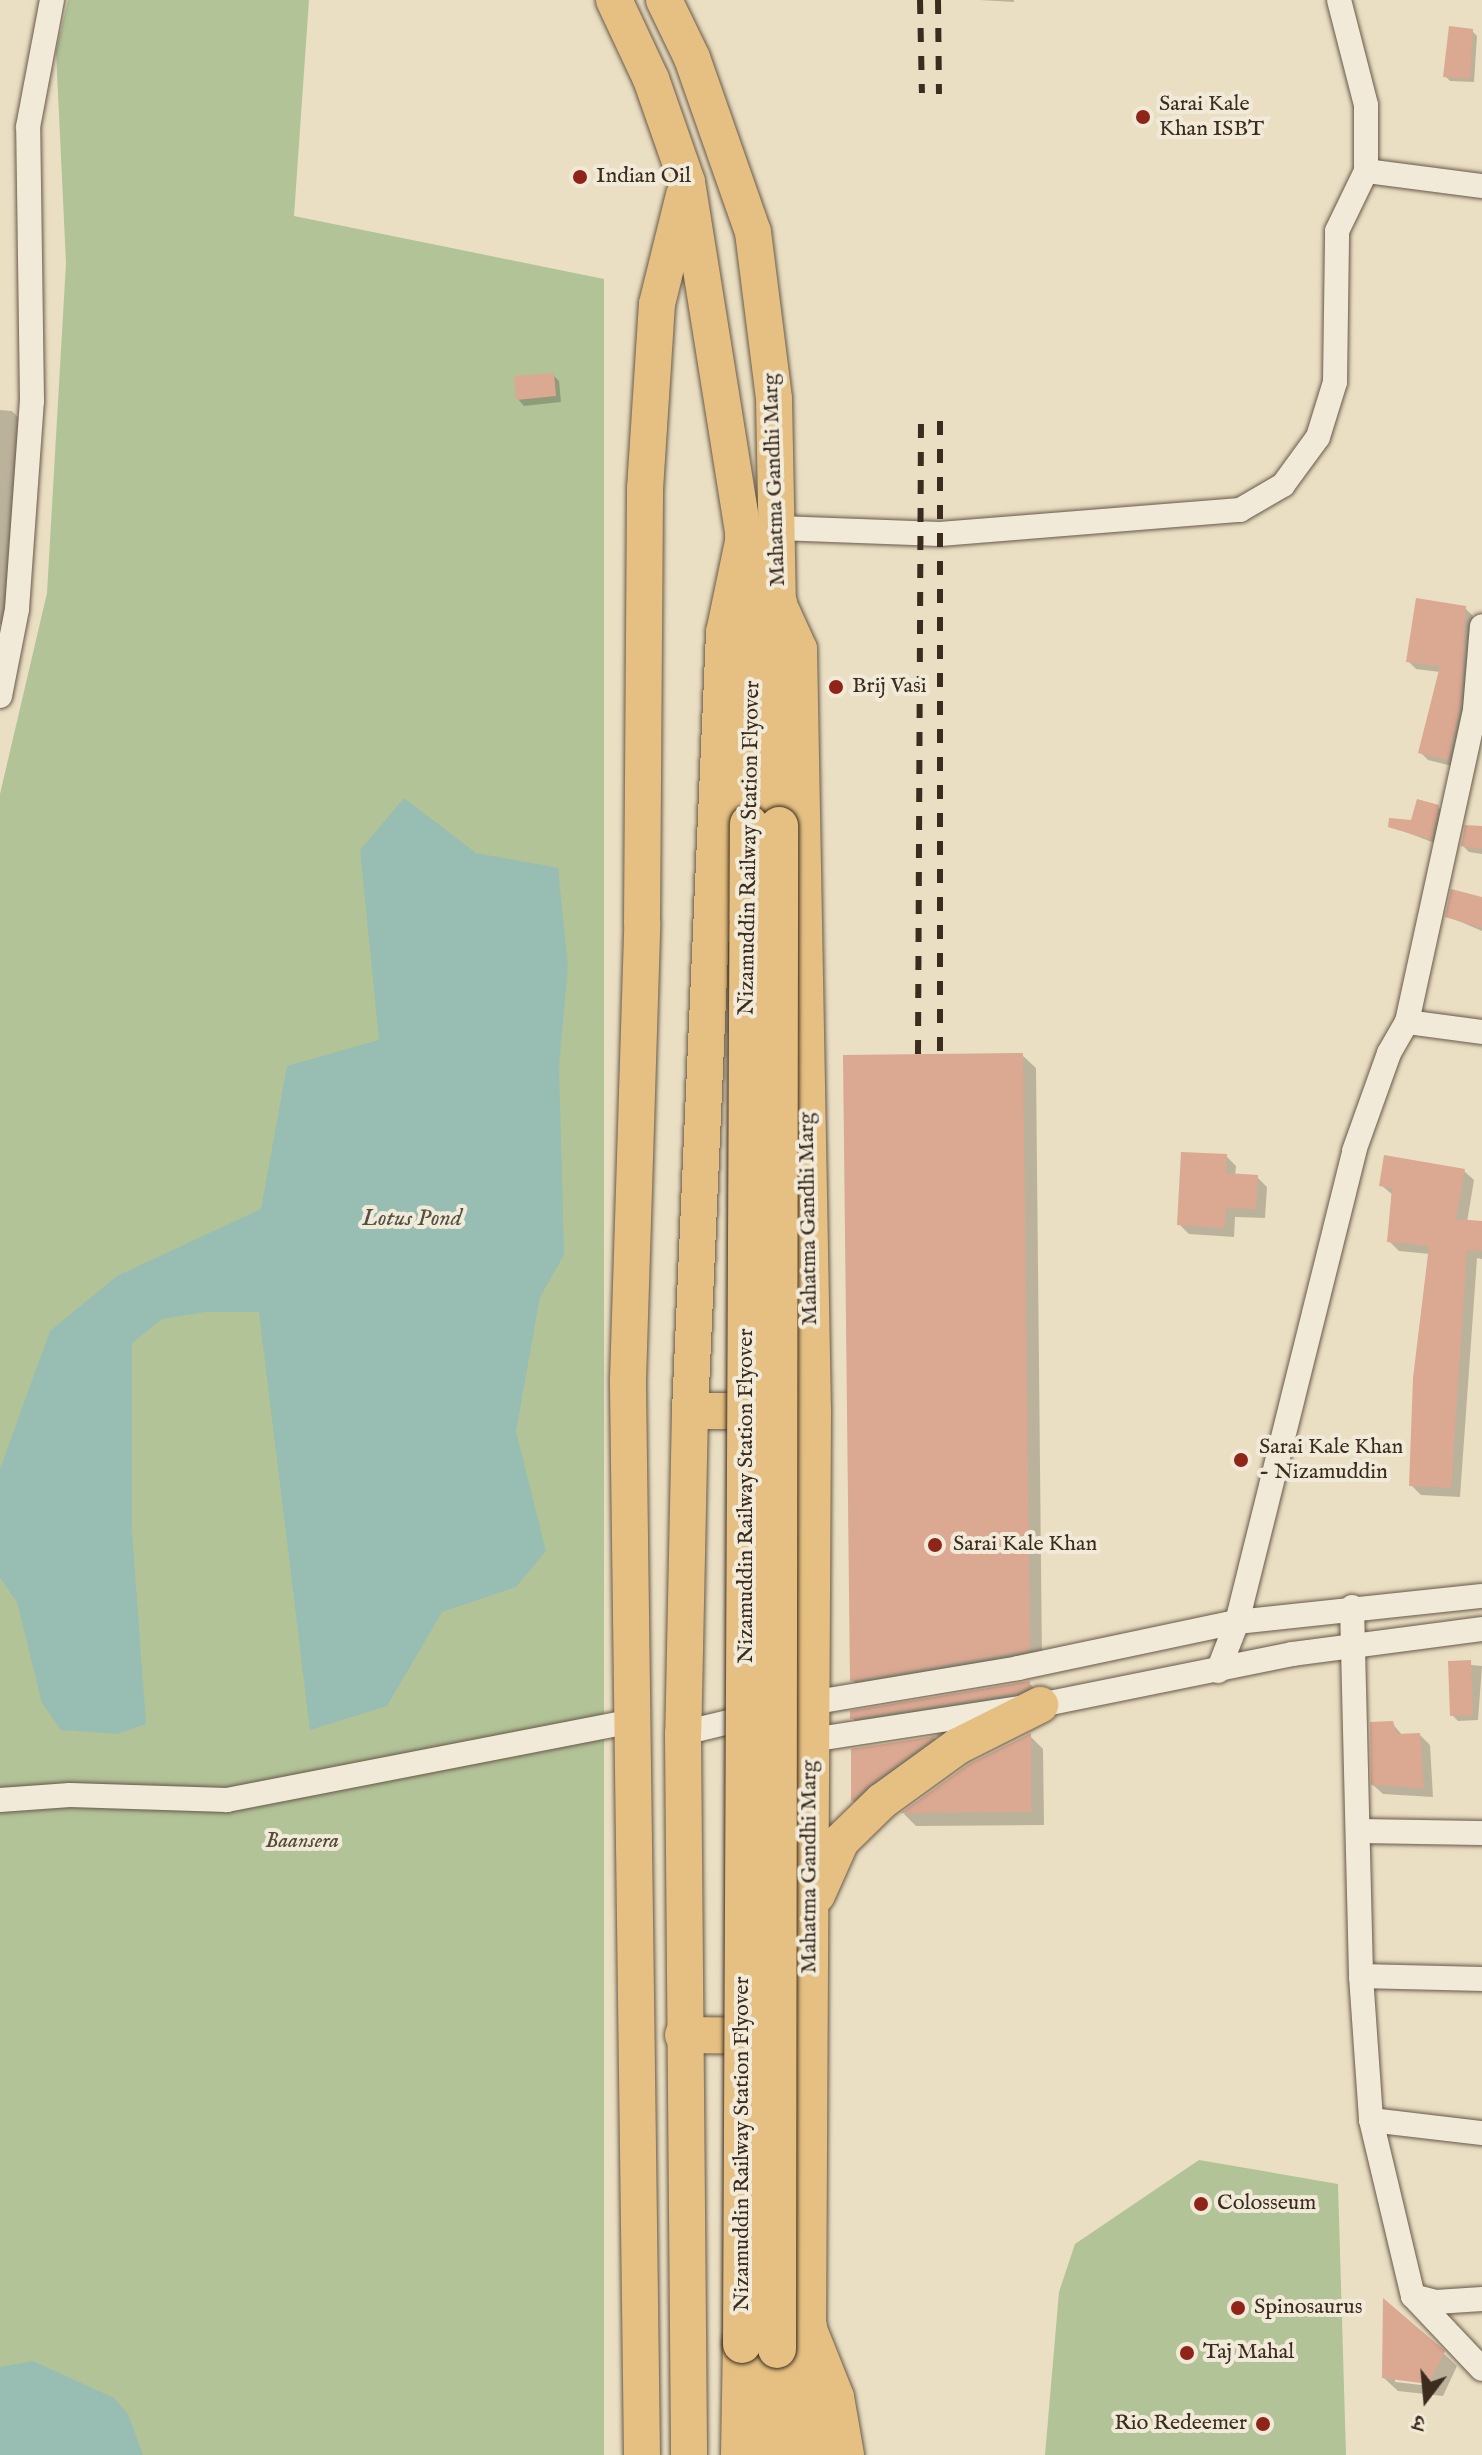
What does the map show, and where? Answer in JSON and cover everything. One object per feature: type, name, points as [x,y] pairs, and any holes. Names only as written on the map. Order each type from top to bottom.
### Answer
[{"type":"highway","name":"Nizamuddin Railway Station Flyover","points":[[761,533],[753,632],[764,825],[777,2455]]},
{"type":"highway","name":"Nizamuddin Railway Station Flyover","points":[[740,2455],[764,825],[778,603]]},
{"type":"highway","points":[[808,2327],[813,2455]]},
{"type":"main road","name":"Mahatma Gandhi Marg","points":[[614,0],[651,79],[687,182],[761,533],[778,603],[796,635],[800,678],[813,1411],[808,2327],[836,2397],[846,2455]]},
{"type":"main road","name":"Mahatma Gandhi Marg","points":[[664,0],[692,58],[753,232],[767,310],[761,533],[724,633],[690,1411],[683,1733],[683,2035],[689,2455]]},
{"type":"main road","points":[[642,2455],[635,1721],[628,1380],[642,923],[645,489],[657,304],[687,182]]},
{"type":"main road","points":[[690,1411],[813,1411]]},
{"type":"main road","points":[[809,1919],[824,1872],[841,1841],[882,1801],[958,1746],[1040,1705]]},
{"type":"main road","points":[[683,2035],[809,2036]]},
{"type":"street","points":[[0,696],[17,609],[32,401],[28,127],[52,0]]},
{"type":"street","points":[[761,533],[940,534],[1240,510],[1266,499],[1301,464],[1326,417],[1335,382],[1337,231],[1366,171],[1366,105],[1339,0]]},
{"type":"street","points":[[1366,171],[1482,186]]},
{"type":"street","points":[[1218,1671],[1237,1622],[1354,1151],[1389,1053],[1407,1022],[1475,709],[1482,626]]},
{"type":"street","points":[[1407,1022],[1482,1032]]},
{"type":"street","points":[[683,1733],[810,1703],[1018,1668],[1237,1622],[1352,1607],[1482,1596]]},
{"type":"street","points":[[1352,1607],[1350,1646],[1361,1976],[1371,2120],[1413,2296],[1482,2369]]},
{"type":"street","points":[[683,1733],[810,1743],[1040,1705],[1350,1646],[1482,1629]]},
{"type":"street","points":[[0,1800],[70,1795],[227,1800],[635,1721]]},
{"type":"street","points":[[1358,1831],[1482,1833]]},
{"type":"street","points":[[1361,1976],[1482,1979]]},
{"type":"street","points":[[1371,2120],[1482,2133]]},
{"type":"street","points":[[1413,2296],[1436,2302],[1482,2299]]},
{"type":"green space","name":"Baansera","points":[[68,0],[309,0],[294,216],[604,279],[604,2455],[0,2455],[0,794],[47,593],[66,263],[56,51]]},
{"type":"green space","points":[[1199,2160],[1338,2184],[1346,2455],[1045,2455],[1059,2292],[1075,2244]]},
{"type":"water","name":"Lotus Pond","points":[[404,798],[476,853],[558,868],[568,967],[559,1067],[564,1255],[540,1297],[516,1431],[546,1551],[516,1587],[442,1612],[387,1706],[310,1730],[259,1312],[205,1312],[162,1319],[132,1343],[132,1532],[146,1724],[117,1734],[61,1730],[42,1703],[17,1602],[0,1578],[0,1469],[50,1331],[117,1276],[261,1209],[287,1066],[379,1040],[360,850]]},
{"type":"water","points":[[33,2361],[114,2398],[128,2414],[143,2455],[0,2455],[0,2367]]},
{"type":"building","points":[[1449,26],[1473,29],[1470,79],[1443,77]]},
{"type":"building","points":[[554,373],[556,396],[516,400],[514,376]]},
{"type":"building","points":[[1416,598],[1466,606],[1460,707],[1448,760],[1418,753],[1440,666],[1406,662]]},
{"type":"building","points":[[1417,799],[1439,805],[1431,840],[1388,827],[1389,818],[1411,820]]},
{"type":"building","points":[[1465,825],[1482,826],[1482,849],[1461,846]]},
{"type":"building","points":[[1451,889],[1482,897],[1482,928],[1445,917]]},
{"type":"building","name":"Sarai Kale Khan","points":[[1023,1053],[1030,1650],[850,1681],[843,1055]]},
{"type":"building","points":[[1181,1152],[1227,1154],[1226,1173],[1258,1175],[1256,1209],[1226,1208],[1225,1228],[1177,1225]]},
{"type":"building","points":[[1384,1155],[1465,1169],[1456,1219],[1482,1221],[1482,1251],[1467,1250],[1451,1488],[1409,1486],[1413,1378],[1429,1246],[1387,1242],[1392,1188],[1379,1186]]},
{"type":"building","points":[[1471,1660],[1473,1715],[1450,1716],[1448,1661]]},
{"type":"building","points":[[1030,1681],[1030,1686],[1016,1693],[850,1719],[850,1711]]},
{"type":"building","points":[[1393,1721],[1397,1734],[1420,1733],[1424,1788],[1371,1785],[1370,1722]]},
{"type":"building","points":[[1031,1733],[1031,1812],[901,1813],[969,1764]]},
{"type":"building","points":[[936,1736],[870,1784],[851,1802],[851,1749]]},
{"type":"building","points":[[1383,2298],[1445,2351],[1429,2384],[1382,2378]]},
{"type":"railway","points":[[920,0],[922,93]]},
{"type":"railway","points":[[938,0],[939,94]]},
{"type":"railway","points":[[918,1054],[921,421]]},
{"type":"railway","points":[[940,421],[940,1054]]},
{"type":"place","name":"Sarai Kale Khan ISBT","points":[[1143,117]]},
{"type":"place","name":"Indian Oil","points":[[580,177]]},
{"type":"place","name":"Brij Vasi","points":[[836,687]]},
{"type":"place","name":"Sarai Kale Khan - Nizamuddin","points":[[1241,1460]]},
{"type":"place","name":"Sarai Kale Khan","points":[[935,1545]]},
{"type":"place","name":"Colosseum","points":[[1201,2204]]},
{"type":"place","name":"Spinosaurus","points":[[1238,2308]]},
{"type":"place","name":"Taj Mahal","points":[[1187,2353]]},
{"type":"place","name":"Rio Redeemer","points":[[1263,2424]]}]
